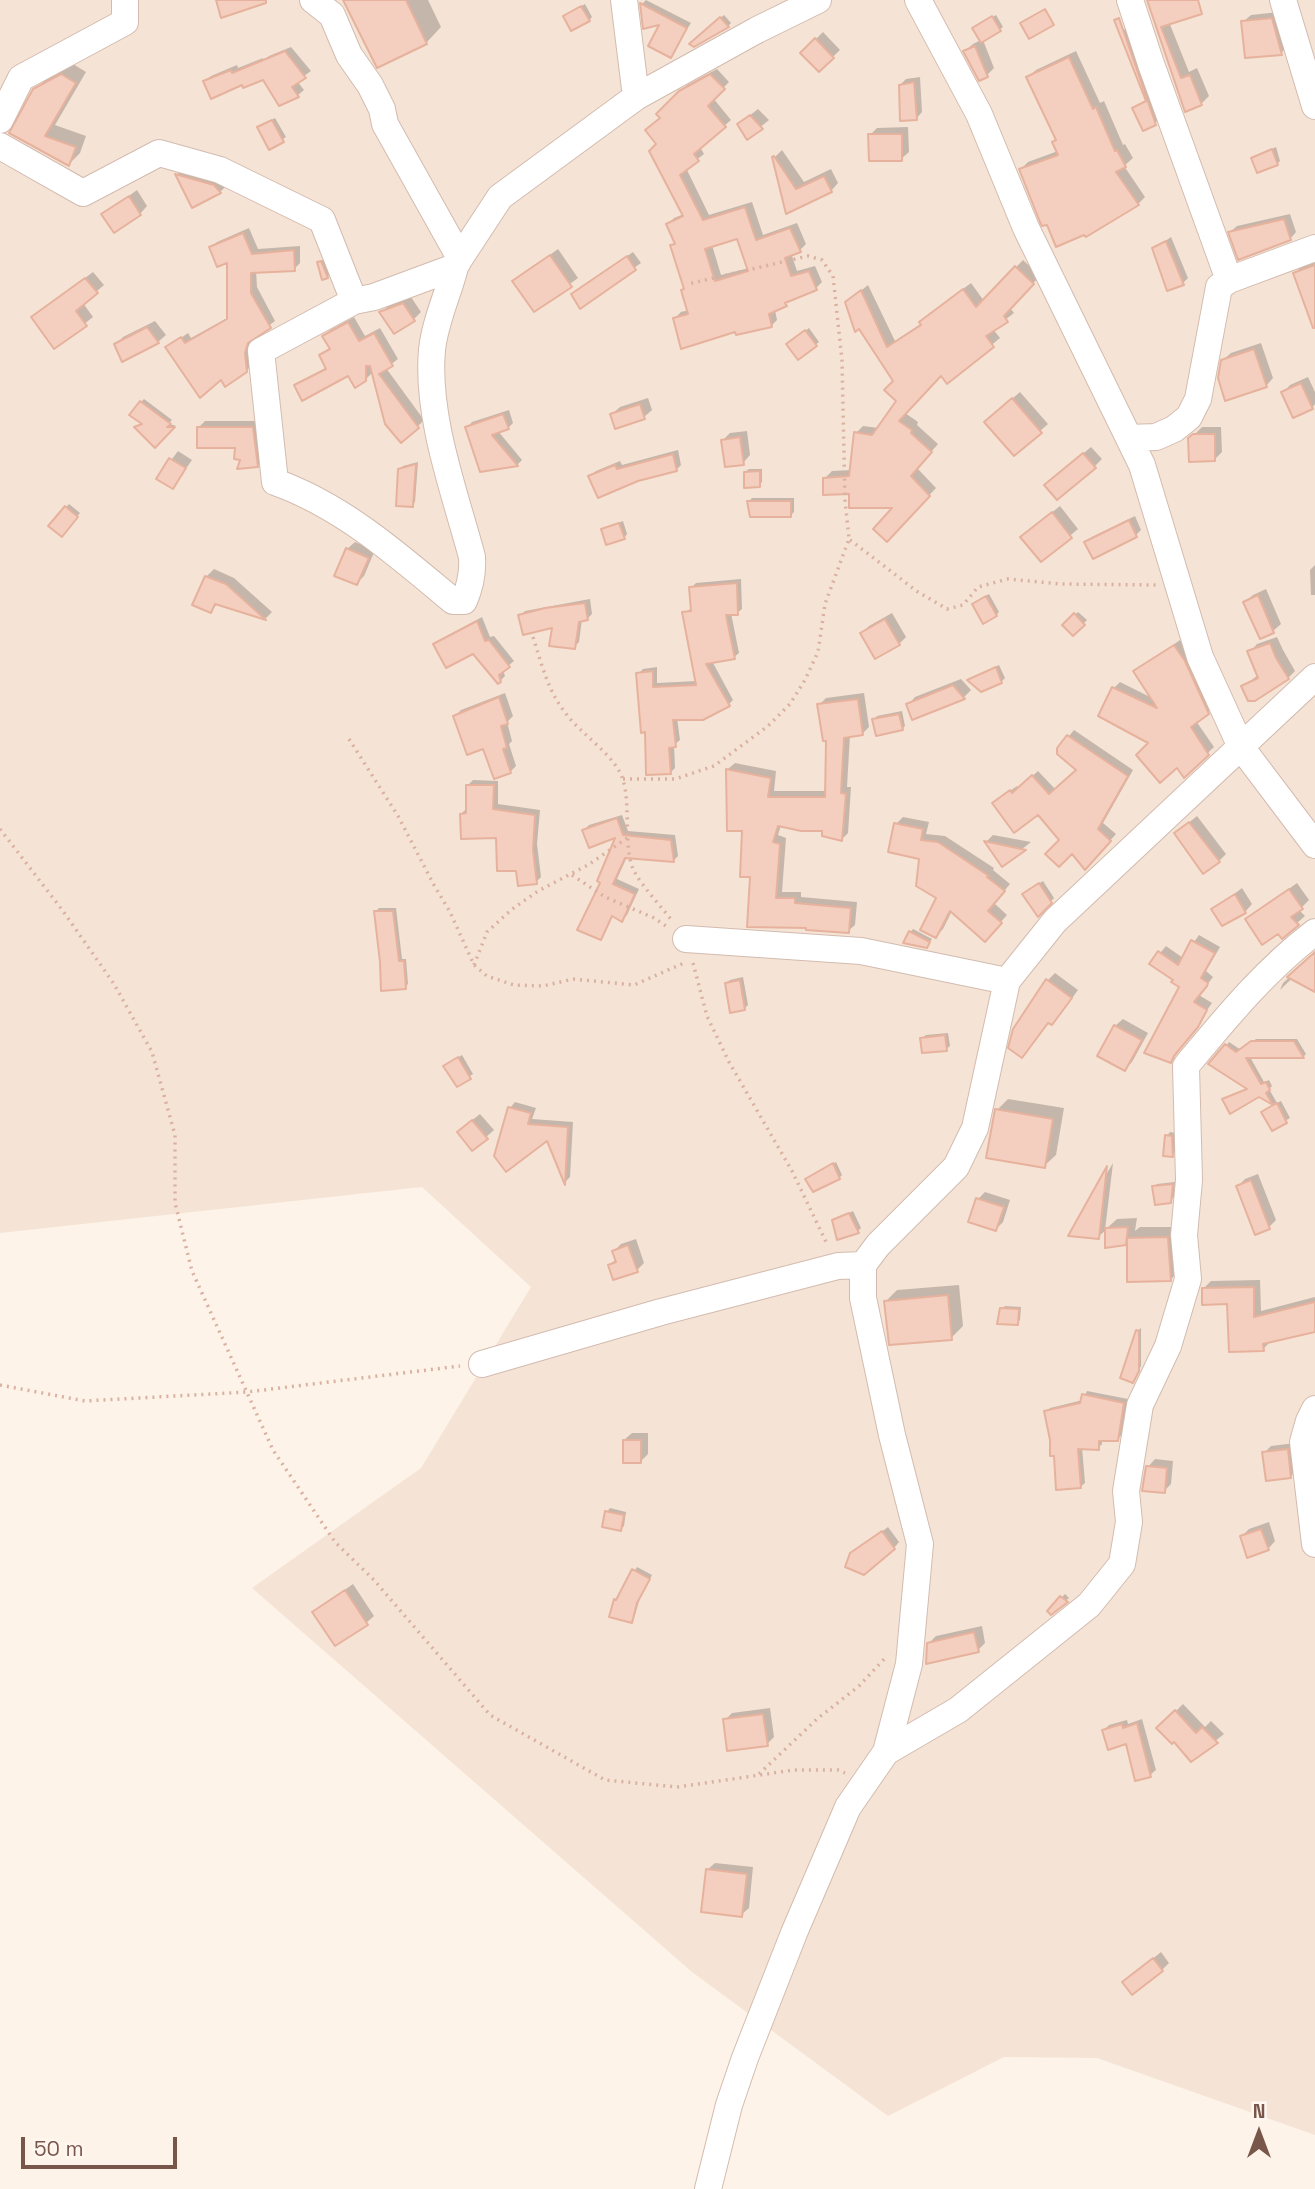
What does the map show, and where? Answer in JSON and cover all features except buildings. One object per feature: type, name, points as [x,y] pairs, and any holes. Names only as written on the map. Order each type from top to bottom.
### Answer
[{"type":"street","points":[[0,120],[21,78],[125,22],[125,0]]},
{"type":"street","points":[[313,0],[332,15],[349,55],[370,85],[382,109],[385,124],[458,262]]},
{"type":"street","points":[[624,0],[636,97]]},
{"type":"street","points":[[458,262],[374,297],[354,301],[261,351],[275,482],[297,490],[373,535],[453,601],[460,603],[464,601],[472,575],[472,557],[435,417],[431,377],[436,328],[458,262],[500,197],[636,97],[757,30],[818,0]]},
{"type":"street","points":[[918,0],[979,114],[1026,228],[1142,465],[1200,657],[1241,747],[1315,845]]},
{"type":"street","points":[[1130,0],[1150,64],[1229,280]]},
{"type":"street","points":[[1283,0],[1315,106]]},
{"type":"street","points":[[0,146],[83,193],[159,153],[220,170],[322,220],[354,301]]},
{"type":"street","points":[[1129,438],[1156,437],[1174,429],[1189,417],[1198,399],[1219,287],[1229,280],[1315,248]]},
{"type":"street","points":[[708,2189],[729,2105],[793,1933],[848,1807],[886,1752],[909,1664],[920,1544],[892,1434],[863,1298],[863,1265],[878,1245],[956,1167],[975,1128],[1007,981],[1055,921],[1315,677]]},
{"type":"street","points":[[886,1752],[969,1702],[1089,1605],[1122,1564],[1129,1522],[1126,1491],[1140,1405],[1168,1346],[1188,1279],[1184,1235],[1189,1180],[1186,1066],[1229,1014],[1287,953],[1315,932]]},
{"type":"street","points":[[689,949],[861,951],[1007,981]]},
{"type":"street","points":[[482,1364],[661,1312],[838,1266],[863,1265]]},
{"type":"street","points":[[1315,1409],[1303,1442],[1315,1544]]},
{"type":"path","points":[[623,779],[675,779],[714,765],[768,726],[790,704],[806,680],[818,652],[825,604],[849,539],[845,500],[842,360],[833,276],[822,260],[807,256],[688,285]]},
{"type":"path","points":[[849,539],[918,592],[947,609],[963,605],[978,587],[1007,579],[1061,584],[1180,586]]},
{"type":"path","points":[[349,739],[398,816],[450,912],[474,965],[487,976],[514,985],[543,986],[573,979],[634,985],[689,949],[654,918],[605,897],[572,874]]},
{"type":"path","points":[[0,829],[63,911],[114,984],[152,1052],[175,1135],[175,1203],[192,1271],[273,1450],[335,1542],[374,1580],[490,1715],[605,1780],[677,1787],[794,1770],[838,1770],[866,1781]]},
{"type":"path","points":[[474,965],[487,932],[495,925],[538,891],[572,874],[630,836]]},
{"type":"path","points":[[0,1385],[85,1401],[247,1392],[482,1364]]},
{"type":"path","points":[[759,1775],[817,1719],[859,1686],[912,1629]]},
{"type":"shaded area","points":[[0,0],[1315,0],[1315,2135],[1097,2058],[1004,2057],[888,2116],[692,1972],[252,1588],[421,1468],[531,1287],[422,1187],[0,1233]]}]
